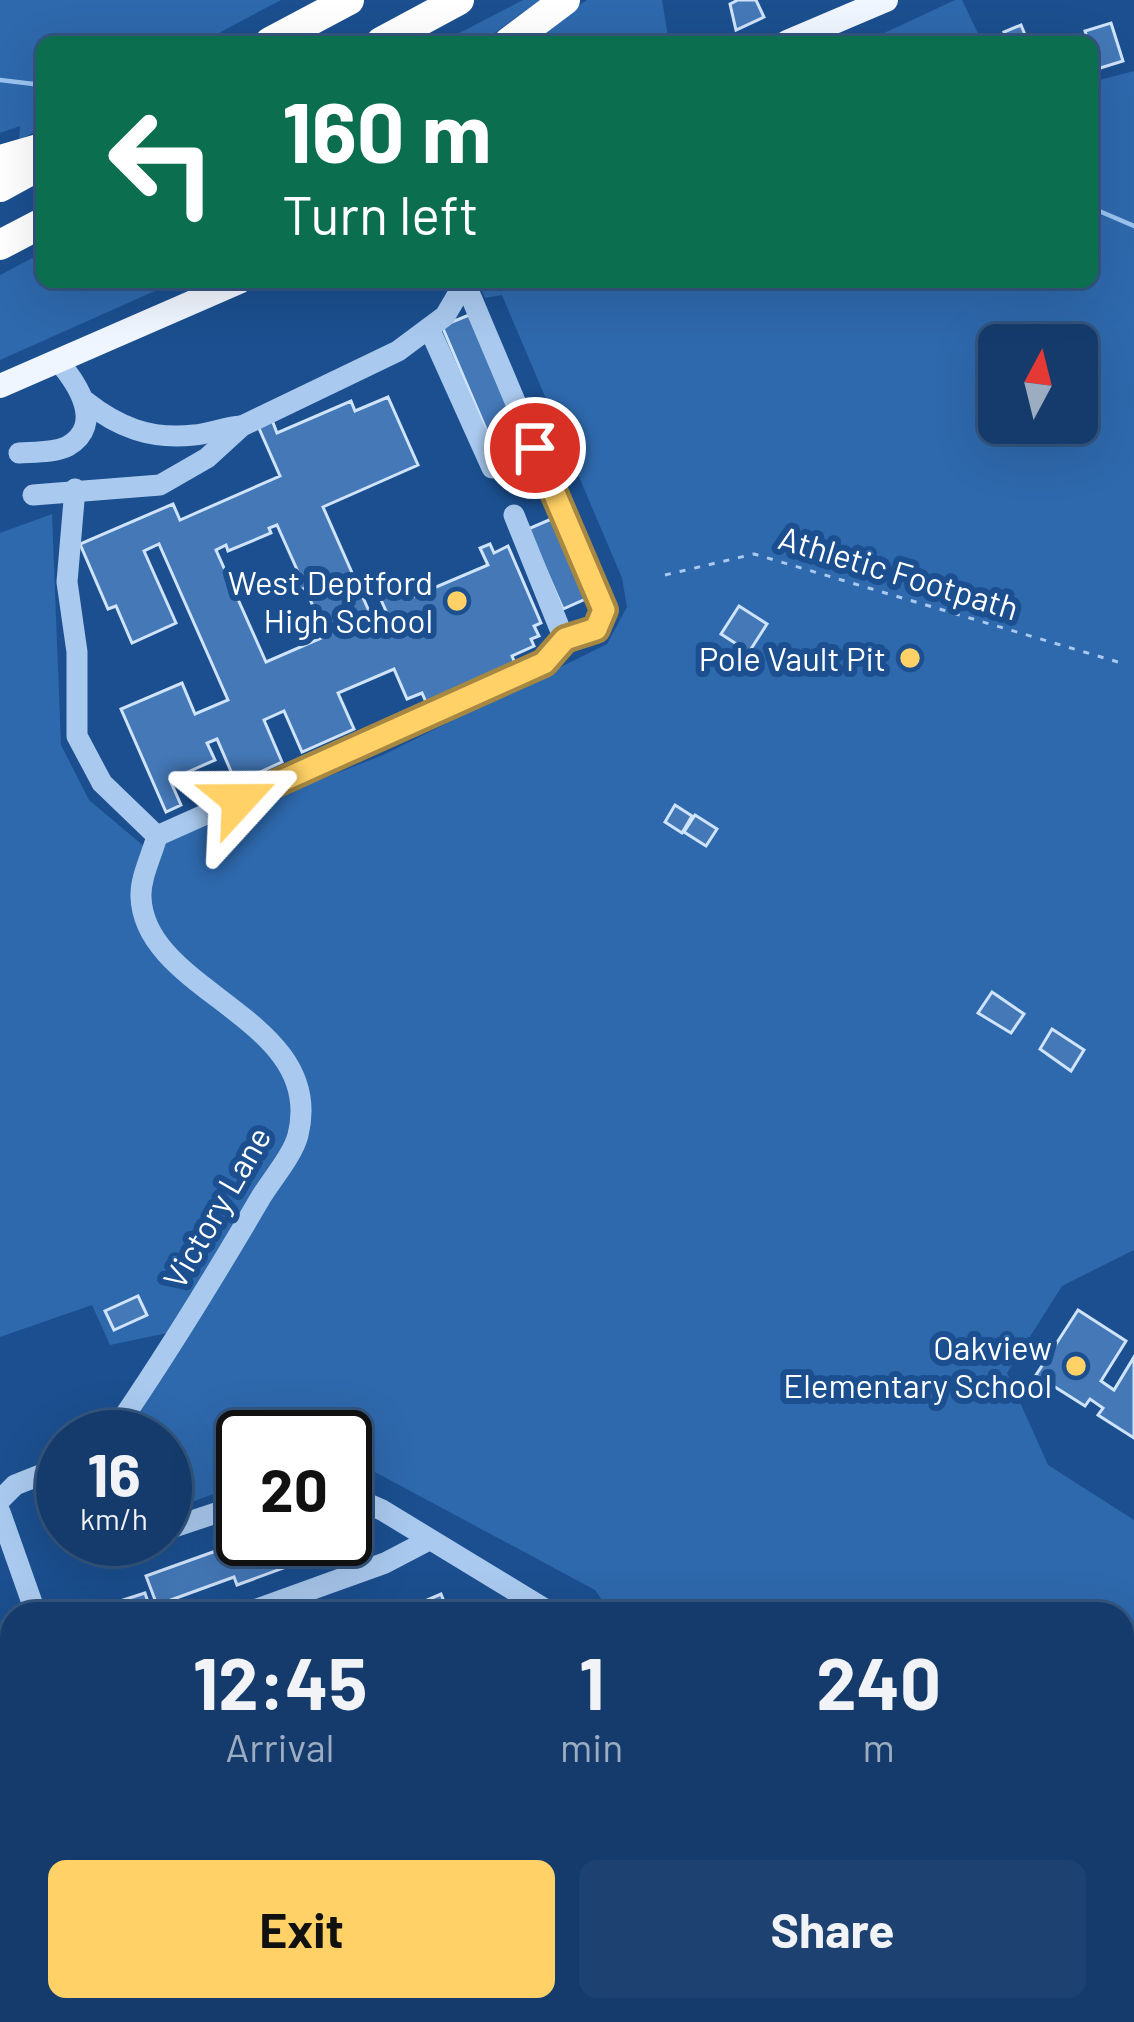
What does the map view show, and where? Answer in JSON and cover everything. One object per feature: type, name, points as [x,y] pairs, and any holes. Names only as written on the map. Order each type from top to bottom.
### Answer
[{"type":"highway","points":[[281,36],[349,0]]},
{"type":"highway","points":[[392,36],[459,0]]},
{"type":"highway","points":[[517,36],[565,0]]},
{"type":"highway","points":[[0,160],[36,150]]},
{"type":"highway","points":[[0,187],[36,167]]},
{"type":"highway","points":[[0,245],[36,226]]},
{"type":"main road","points":[[802,36],[886,0]]},
{"type":"main road","points":[[0,386],[225,288]]},
{"type":"street","points":[[33,495],[160,484],[207,458],[242,427],[398,351],[445,316],[462,288]]},
{"type":"street","points":[[75,489],[67,582],[77,652],[77,736],[102,783],[158,836],[544,663],[565,639],[596,629],[604,610],[467,288]]},
{"type":"street","points":[[429,328],[492,468]]},
{"type":"street","points":[[58,361],[85,400],[133,431],[199,435],[222,427],[242,427]]},
{"type":"street","points":[[20,454],[65,448],[79,437],[86,422],[85,400]]},
{"type":"street","points":[[514,515],[565,639]]},
{"type":"street","name":"Victory Lane","points":[[128,1410],[193,1313],[298,1136],[299,1082],[283,1052],[227,1008],[162,946],[152,930],[141,890],[158,836]]},
{"type":"street","points":[[0,1500],[15,1485],[36,1477]]},
{"type":"street","points":[[372,1506],[533,1602]]},
{"type":"street","points":[[0,1512],[32,1602]]},
{"type":"street","points":[[276,1602],[386,1563],[429,1540]]},
{"type":"path","name":"Athletic Footpath","points":[[665,575],[754,554],[1118,662]]},
{"type":"shaded area","points":[[0,0],[281,0],[213,36],[36,36],[36,131],[19,140],[20,126],[0,133]]},
{"type":"shaded area","points":[[523,0],[540,0],[490,36],[454,36]]},
{"type":"shaded area","points":[[587,0],[662,0],[668,36],[533,36]]},
{"type":"shaded area","points":[[962,0],[979,36],[878,36]]},
{"type":"shaded area","points":[[1134,71],[1134,1250],[1062,1286],[1007,1373],[1048,1465],[1134,1520],[1134,1602],[604,1602],[595,1590],[372,1470],[372,1410],[216,1410],[216,1493],[192,1502],[192,1410],[140,1410],[177,1331],[110,1345],[92,1305],[0,1337],[0,533],[52,514],[61,745],[89,800],[146,848],[383,755],[607,644],[627,607],[622,578],[502,295],[485,298],[481,288],[1098,288],[1098,80]]},
{"type":"shaded area","points":[[36,256],[36,288],[162,288],[0,360],[0,275]]},
{"type":"building","points":[[756,0],[764,17],[736,30],[730,4]]},
{"type":"building","points":[[1111,23],[1123,61],[1098,69],[1098,36],[1086,36],[1085,31]]},
{"type":"building","points":[[1021,25],[1026,36],[1006,36],[1004,32]]},
{"type":"building","points":[[469,315],[538,476],[511,488],[442,326]]},
{"type":"building","name":"West Deptford High School","points":[[388,397],[418,465],[323,507],[380,636],[394,629],[378,593],[408,580],[415,596],[488,565],[480,548],[490,544],[494,553],[508,546],[541,623],[534,626],[539,636],[531,639],[534,646],[512,656],[515,663],[426,702],[422,693],[407,699],[394,669],[338,693],[354,729],[302,752],[284,711],[264,720],[282,762],[236,783],[217,739],[207,743],[215,760],[170,780],[181,805],[166,812],[121,709],[182,683],[195,714],[228,700],[159,544],[144,551],[176,623],[132,643],[116,606],[108,609],[80,544],[173,504],[180,520],[280,476],[258,426],[272,420],[277,433],[351,401],[355,411]],"holes":[[[277,525],[299,574],[297,583],[288,587],[291,594],[305,588],[326,636],[266,662],[216,550],[226,545],[228,551],[271,533],[269,528]]]},
{"type":"building","points":[[556,517],[590,597],[563,609],[528,529]]},
{"type":"building","points":[[739,606],[767,624],[749,652],[721,634]]},
{"type":"building","points":[[675,805],[692,816],[682,833],[665,822]]},
{"type":"building","points":[[695,815],[717,829],[706,846],[684,832]]},
{"type":"building","points":[[992,992],[1024,1014],[1011,1033],[978,1013]]},
{"type":"building","points":[[1052,1029],[1084,1050],[1071,1071],[1040,1049]]},
{"type":"building","points":[[138,1296],[147,1315],[114,1330],[105,1311]]},
{"type":"building","name":"Oakview Elementary School","points":[[1078,1310],[1126,1341],[1101,1381],[1114,1390],[1134,1357],[1134,1438],[1098,1415],[1103,1408],[1090,1399],[1085,1406],[1036,1375]]},
{"type":"building","points":[[216,1551],[216,1566],[289,1566],[237,1585],[234,1577],[156,1602],[146,1576],[174,1566],[192,1566],[192,1560]]},
{"type":"building","points":[[145,1593],[148,1602],[117,1602]]},
{"type":"waterway","points":[[0,80],[36,84]]},
{"type":"waterway","points":[[1098,211],[1134,226]]},
{"type":"place","name":"West Deptford High School","points":[[457,601]]},
{"type":"place","name":"Pole Vault Pit","points":[[910,658]]},
{"type":"place","name":"Oakview Elementary School","points":[[1076,1366]]},
{"type":"route","points":[[239,800],[544,663],[565,639],[596,629],[604,610],[535,448]]}]
